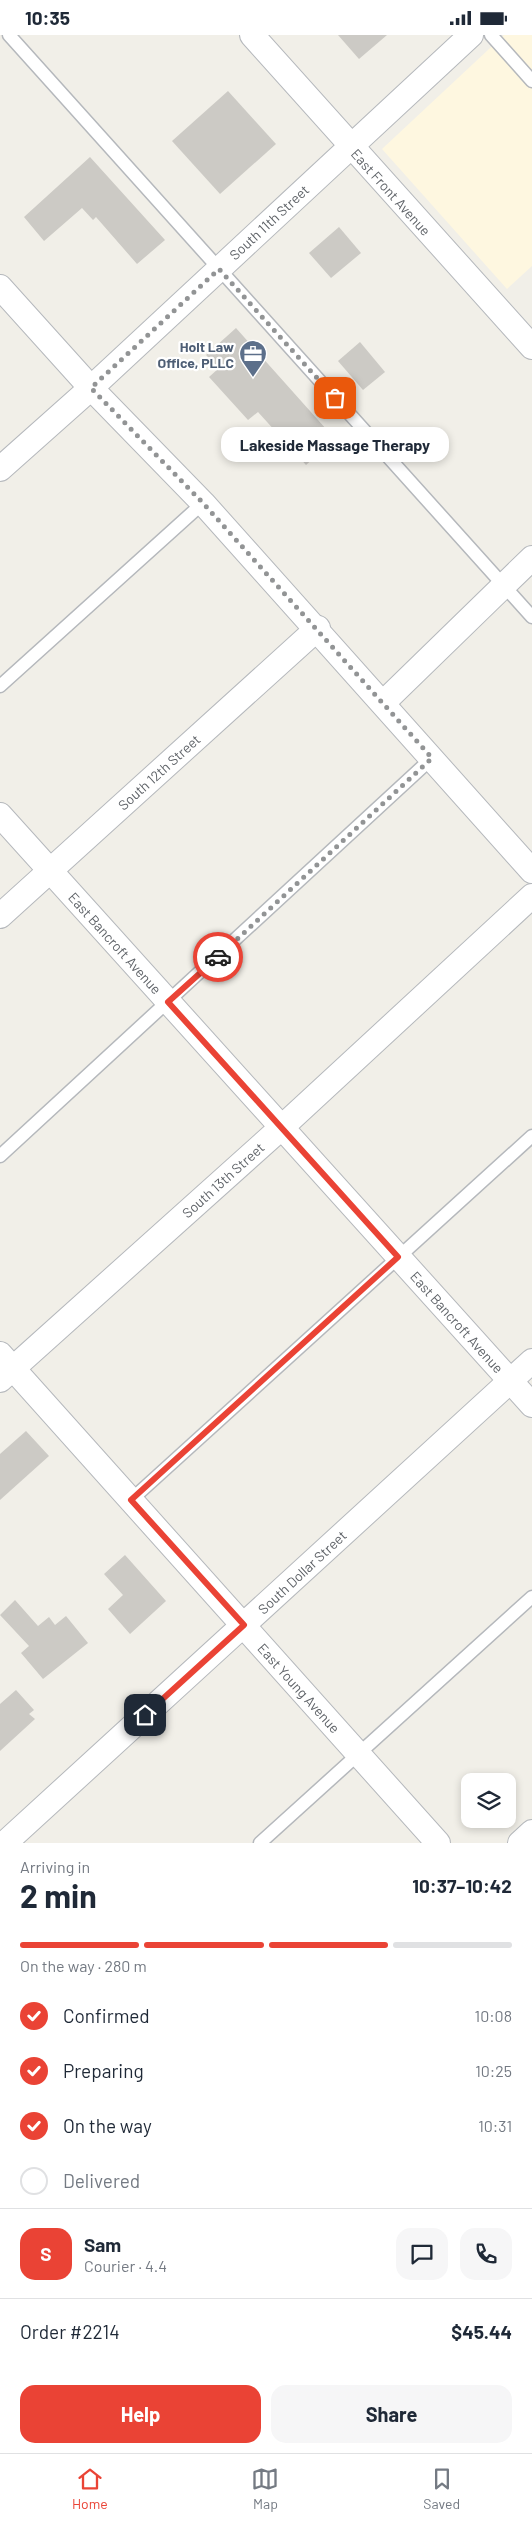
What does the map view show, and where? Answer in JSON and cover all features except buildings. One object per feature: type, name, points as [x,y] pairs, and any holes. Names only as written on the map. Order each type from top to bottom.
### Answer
[{"type":"street","name":"East Front Avenue","points":[[252,35],[532,347]]},
{"type":"street","name":"South 11th Street","points":[[0,469],[91,388],[350,145],[471,35]]},
{"type":"street","points":[[0,287],[91,388],[203,503],[318,628],[532,871]]},
{"type":"street","points":[[383,703],[503,584],[532,558]]},
{"type":"street","name":"South 12th Street","points":[[0,916],[318,628]]},
{"type":"street","name":"East Bancroft Avenue","points":[[0,815],[532,1405]]},
{"type":"street","name":"South 13th Street","points":[[4,1367],[281,1128],[532,896]]},
{"type":"street","name":"South Dollar Street","points":[[5,1843],[532,1361]]},
{"type":"street","name":"East Young Avenue","points":[[4,1367],[131,1500],[438,1843]]},
{"type":"street","points":[[520,1843],[532,1832]]},
{"type":"lane","points":[[9,35],[532,617]]},
{"type":"lane","points":[[491,35],[532,81]]},
{"type":"lane","points":[[0,686],[203,503]]},
{"type":"lane","points":[[0,1156],[432,758]]},
{"type":"lane","points":[[131,1500],[532,1136]]},
{"type":"lane","points":[[260,1843],[532,1597]]},
{"type":"shaded area","points":[[504,35],[532,35],[532,266],[507,289],[382,149]]},
{"type":"way so far","points":[[218,957],[432,758],[318,628],[203,503],[91,388],[219,269],[335,398]]},
{"type":"place","name":"Holt Law Office, PLLC","points":[[253,378]]},
{"type":"place","name":"Lakeside Massage Therapy","points":[[335,398]]},
{"type":"route","points":[[145,1715],[244,1625],[131,1500],[398,1257],[168,1002],[218,957]]}]
